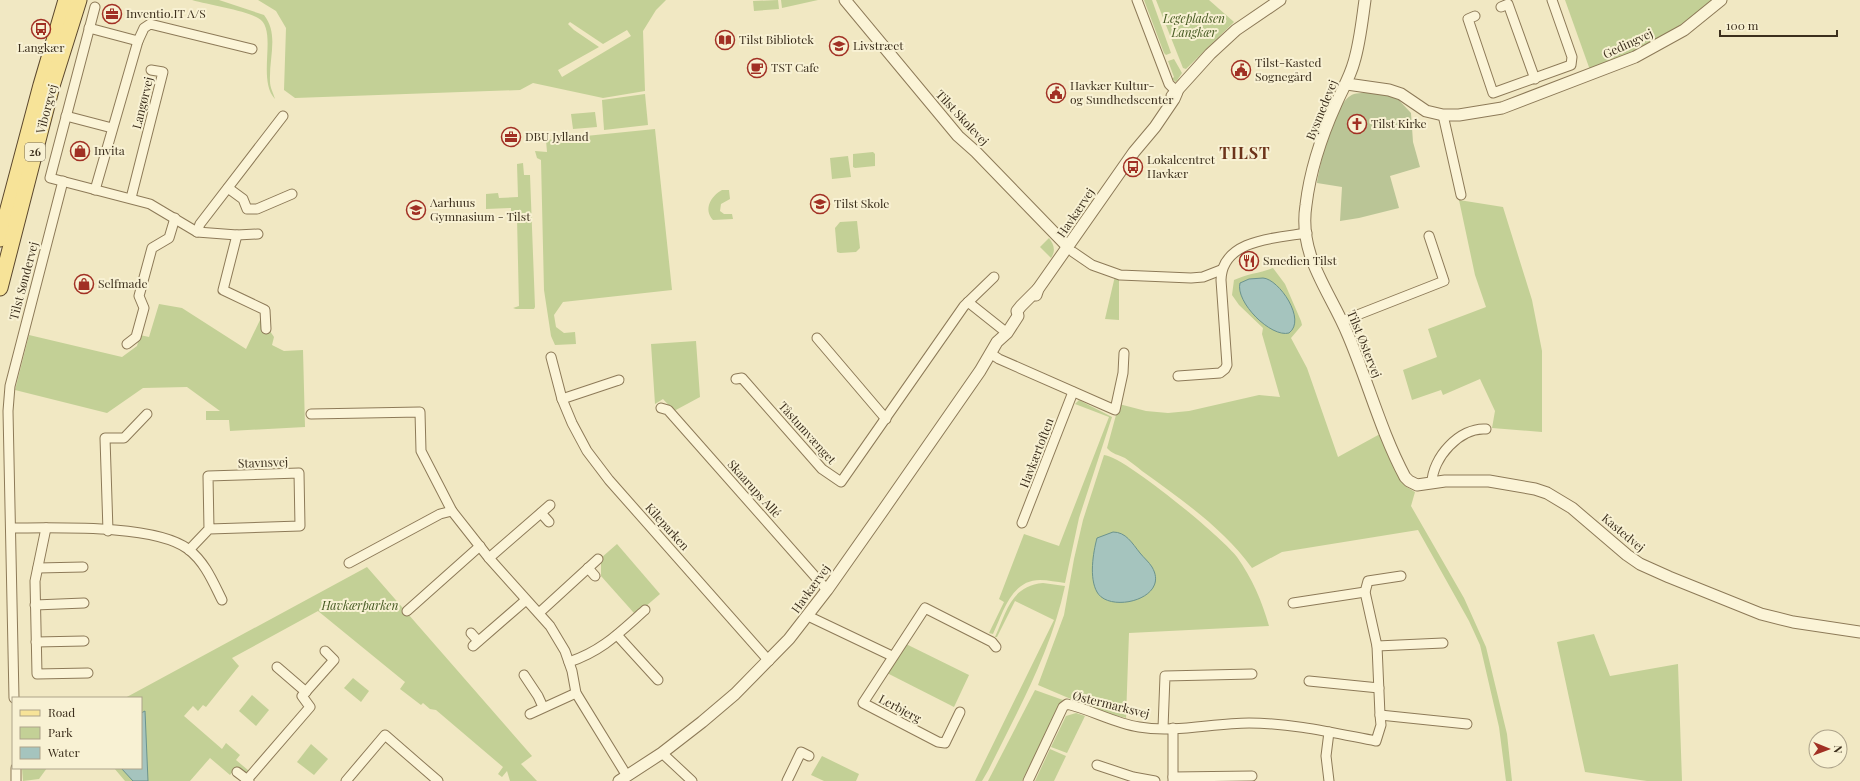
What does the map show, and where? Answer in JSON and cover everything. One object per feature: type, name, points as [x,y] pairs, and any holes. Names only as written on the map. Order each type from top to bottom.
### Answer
[{"type":"main road","name":"Viborgvej","points":[[0,239],[41,85],[66,0]]},
{"type":"main road","name":"Viborgvej","points":[[0,288],[52,86],[79,0]]},
{"type":"street","name":"Tilst Skolevej","points":[[844,0],[958,136],[976,152],[1071,250]]},
{"type":"street","points":[[1136,0],[1169,84],[1177,92]]},
{"type":"street","name":"Havkærvej","points":[[623,778],[662,753],[702,722],[769,661],[808,616],[992,354],[1002,345],[1007,333],[1018,316],[1023,314],[1038,289],[1071,250],[1134,152],[1154,128],[1174,99],[1177,92],[1210,54],[1236,30],[1280,0]]},
{"type":"street","name":"Bysmedevej","points":[[1306,206],[1325,130],[1346,84],[1356,54],[1365,0]]},
{"type":"street","points":[[1475,16],[1468,19],[1493,93],[1533,80],[1571,65],[1572,57],[1552,0]]},
{"type":"street","name":"Gedingvej","points":[[1346,84],[1390,90],[1401,94],[1426,111],[1443,115],[1481,112],[1502,108],[1635,57],[1684,30],[1721,0]]},
{"type":"street","points":[[1501,7],[1508,4],[1533,80],[1536,95]]},
{"type":"street","points":[[95,7],[50,178],[150,204],[197,232],[237,235],[258,234]]},
{"type":"street","points":[[95,190],[138,41],[144,28],[150,24],[252,49]]},
{"type":"street","points":[[89,28],[138,41]]},
{"type":"street","name":"Langørvej","points":[[131,198],[162,72],[151,70]]},
{"type":"street","points":[[1443,115],[1461,195]]},
{"type":"street","points":[[66,116],[112,128]]},
{"type":"street","points":[[197,232],[200,224],[283,116]]},
{"type":"street","name":"Tilst Søndervej","points":[[14,697],[12,528],[8,411],[10,386],[63,181]]},
{"type":"street","points":[[228,188],[243,199],[247,209],[257,209],[292,194]]},
{"type":"street","name":"Tilst Østervej","points":[[1306,206],[1307,233],[1316,272],[1342,321],[1385,434],[1405,477],[1417,485]]},
{"type":"street","points":[[127,344],[136,337],[144,308],[139,296],[152,248],[169,238],[175,218]]},
{"type":"street","points":[[1071,250],[1092,265],[1120,275],[1191,278],[1203,277],[1221,270],[1229,258],[1239,249],[1253,242],[1307,233]]},
{"type":"street","points":[[237,235],[224,290],[265,310],[266,330]]},
{"type":"street","points":[[1342,321],[1444,281],[1429,236]]},
{"type":"street","points":[[1178,376],[1220,373],[1225,370],[1227,364],[1224,343],[1221,270]]},
{"type":"street","name":"Tåstumvænget","points":[[736,379],[742,378],[822,469],[842,482],[968,302],[994,277]]},
{"type":"street","points":[[968,302],[1007,333]]},
{"type":"street","points":[[817,338],[886,419]]},
{"type":"street","points":[[992,354],[1115,410],[1126,357]]},
{"type":"street","name":"Kileparken","points":[[551,357],[562,399],[587,451],[608,480],[769,661]]},
{"type":"street","points":[[562,399],[619,380]]},
{"type":"street","name":"Havkærtoften","points":[[1022,523],[1073,392]]},
{"type":"street","name":"Skaarups Allé","points":[[661,408],[668,410],[827,590]]},
{"type":"street","points":[[311,414],[420,412],[421,452],[452,511],[557,636],[569,662],[576,694],[623,778]]},
{"type":"street","points":[[108,531],[105,438],[124,438],[147,414]]},
{"type":"street","points":[[1432,483],[1432,472],[1436,464],[1461,434],[1477,428],[1486,428]]},
{"type":"street","name":"Stavnsvej","points":[[299,473],[300,526],[209,529],[208,476],[299,473]]},
{"type":"street","name":"Kastedvej","points":[[1417,485],[1445,481],[1489,481],[1535,488],[1553,496],[1572,508],[1633,560],[1669,577],[1761,614],[1794,622],[1860,632]]},
{"type":"street","points":[[490,558],[550,505]]},
{"type":"street","points":[[349,563],[440,514],[452,511]]},
{"type":"street","points":[[541,513],[549,522]]},
{"type":"street","points":[[12,528],[108,531],[155,535],[178,543],[189,550],[204,566],[222,600]]},
{"type":"street","points":[[46,528],[35,581],[37,674],[88,673]]},
{"type":"street","points":[[189,550],[209,529]]},
{"type":"street","points":[[406,610],[421,593],[480,546]]},
{"type":"street","points":[[539,613],[598,559]]},
{"type":"street","points":[[38,568],[83,567]]},
{"type":"street","points":[[588,568],[595,576]]},
{"type":"street","points":[[1294,603],[1364,592],[1368,581],[1402,576]]},
{"type":"street","name":"Østermarksvej","points":[[1028,781],[1063,707],[1067,704],[1112,720],[1140,727],[1173,728],[1249,723],[1279,725],[1329,732],[1376,742],[1381,725],[1376,646],[1364,592]]},
{"type":"street","points":[[471,633],[476,643],[526,600]]},
{"type":"street","points":[[35,605],[84,604]]},
{"type":"street","name":"Lerbjerg","points":[[960,712],[945,743],[938,742],[863,703],[892,656],[925,608],[992,642],[996,647]]},
{"type":"street","points":[[569,662],[588,656],[617,635],[645,610]]},
{"type":"street","points":[[808,616],[892,656]]},
{"type":"street","points":[[617,635],[658,680]]},
{"type":"street","points":[[36,642],[84,641]]},
{"type":"street","points":[[1376,646],[1443,643]]},
{"type":"street","points":[[237,772],[247,781],[310,707],[302,696],[334,660],[325,651]]},
{"type":"street","points":[[277,667],[306,692]]},
{"type":"street","name":"Østermarksvej","points":[[1162,728],[1165,676],[1252,674]]},
{"type":"street","points":[[524,675],[538,696],[543,707]]},
{"type":"street","points":[[1309,681],[1379,688]]},
{"type":"street","points":[[530,714],[543,707],[576,694]]},
{"type":"street","points":[[1380,715],[1467,724]]},
{"type":"street","points":[[1173,728],[1173,779],[1252,776]]},
{"type":"street","points":[[1329,732],[1326,756],[1329,781]]},
{"type":"street","points":[[346,781],[385,735],[438,781]]},
{"type":"street","points":[[787,781],[801,752],[809,756]]},
{"type":"street","points":[[662,753],[692,781]]},
{"type":"street","points":[[1097,765],[1133,777],[1155,781]]},
{"type":"street","points":[[16,769],[16,781]]},
{"type":"green space","points":[[192,0],[219,0],[264,15],[269,22],[271,30],[272,46],[270,81],[275,99],[270,90],[267,79],[268,43],[267,32],[264,24],[252,15]]},
{"type":"green space","points":[[258,0],[666,0],[656,10],[643,31],[645,91],[603,98],[533,83],[520,90],[295,98],[284,90],[286,28],[276,11]],"holes":[[[570,22],[603,44],[627,30],[631,36],[562,77],[558,70],[599,47],[574,30],[568,24]]]},
{"type":"green space","points":[[778,0],[779,9],[754,11],[753,1]]},
{"type":"green space","points":[[781,0],[818,0],[782,8]]},
{"type":"green space","points":[[1144,0],[1152,0],[1171,53],[1166,55],[1164,53]]},
{"type":"green space","name":"Legepladsen Langkær","points":[[1156,0],[1209,0],[1234,22],[1186,69],[1183,68]]},
{"type":"green space","points":[[1565,0],[1714,0],[1675,29],[1638,50],[1590,70]]},
{"type":"green space","points":[[1174,59],[1182,73],[1176,82],[1172,79],[1174,77],[1168,61]]},
{"type":"green space","points":[[1357,93],[1382,93],[1395,96],[1411,113],[1413,142],[1420,167],[1390,176],[1399,208],[1340,221],[1342,187],[1317,183],[1329,133],[1340,108],[1347,99]]},
{"type":"green space","points":[[645,94],[648,125],[604,130],[602,100]]},
{"type":"green space","points":[[595,112],[597,127],[573,129],[571,114]]},
{"type":"green space","points":[[655,129],[672,290],[563,302],[554,315],[556,327],[564,333],[575,332],[576,344],[555,345],[551,336],[544,290],[541,160],[537,158],[535,151],[547,152],[546,140]]},
{"type":"green space","points":[[873,152],[875,154],[875,166],[853,167],[853,154]]},
{"type":"green space","points":[[848,156],[851,177],[832,179],[830,158]]},
{"type":"green space","points":[[523,163],[524,175],[530,175],[534,309],[513,308],[519,306],[517,218],[511,218],[511,208],[486,209],[486,194],[498,193],[499,198],[518,197],[517,164]]},
{"type":"green space","points":[[722,190],[729,190],[730,199],[721,204],[720,211],[724,214],[732,214],[733,219],[713,220],[709,212],[710,203],[712,199]]},
{"type":"green space","points":[[1459,200],[1503,207],[1532,300],[1542,351],[1542,432],[1492,428],[1495,411],[1480,379],[1443,395],[1441,390],[1412,400],[1403,370],[1437,357],[1428,329],[1486,307],[1475,275]]},
{"type":"green space","points":[[857,221],[860,248],[856,252],[837,252],[835,228],[840,222]]},
{"type":"green space","points":[[1049,238],[1054,248],[1051,258],[1040,247]]},
{"type":"green space","points":[[1273,268],[1285,284],[1301,321],[1302,325],[1291,338],[1307,368],[1338,457],[1380,434],[1405,486],[1415,492],[1411,506],[1464,598],[1486,647],[1507,734],[1512,781],[1506,781],[1499,727],[1480,645],[1469,621],[1418,530],[1282,552],[1252,568],[1228,540],[1201,515],[1125,458],[1113,453],[1107,448],[1119,404],[1146,411],[1168,413],[1189,411],[1259,395],[1280,397],[1262,334],[1263,328],[1239,305],[1232,295],[1234,280]]},
{"type":"green space","points":[[1115,276],[1119,278],[1119,320],[1105,319]]},
{"type":"green space","points":[[159,304],[182,308],[246,349],[261,318],[274,337],[272,345],[284,351],[303,350],[305,427],[230,431],[229,420],[206,420],[206,411],[220,411],[187,387],[143,388],[107,413],[15,390],[29,335],[122,357],[137,346],[140,335],[149,337]]},
{"type":"green space","points":[[696,341],[700,397],[674,411],[663,399],[655,404],[651,344]]},
{"type":"green space","points":[[1079,400],[1112,417],[1079,518],[1065,583],[1040,580],[1030,581],[1022,585],[1009,599],[993,634],[989,633],[1004,602],[999,599],[1024,534],[1059,546],[1109,417],[1075,404]]},
{"type":"green space","points":[[1104,455],[1115,459],[1131,469],[1173,499],[1228,547],[1237,557],[1252,581],[1269,626],[1129,633],[1126,718],[1099,711],[1038,685],[1064,615],[1083,520]]},
{"type":"green space","points":[[617,544],[660,594],[645,607],[634,613],[601,576],[601,558]]},
{"type":"green space","name":"Havkærparken","points":[[367,567],[532,756],[521,764],[537,781],[510,781],[507,771],[502,777],[498,774],[503,767],[436,710],[430,709],[423,703],[421,705],[400,689],[405,682],[318,611],[232,658],[239,666],[206,707],[203,705],[198,711],[193,706],[184,716],[222,749],[226,743],[240,755],[236,760],[249,771],[248,773],[243,772],[237,767],[230,775],[210,758],[190,781],[125,781],[115,769],[142,769],[142,697],[127,697]]},
{"type":"green space","points":[[1043,583],[1065,586],[1051,634],[1033,680],[989,769],[982,781],[975,781],[1054,620],[1015,601],[997,637],[995,637],[1007,609],[1017,595],[1032,585]]},
{"type":"green space","points":[[1594,634],[1610,676],[1678,664],[1682,781],[1647,781],[1585,772],[1557,642]]},
{"type":"green space","points":[[906,644],[969,675],[954,707],[887,673]]},
{"type":"green space","points":[[353,678],[369,691],[361,702],[344,688]]},
{"type":"green space","points":[[1035,690],[1063,700],[1022,781],[988,781]]},
{"type":"green space","points":[[252,695],[269,710],[256,726],[239,711]]},
{"type":"green space","points":[[1076,713],[1085,716],[1067,753],[1051,747],[1066,716]]},
{"type":"green space","points":[[311,744],[328,759],[314,775],[297,762]]},
{"type":"green space","points":[[1050,749],[1066,756],[1054,781],[1035,781]]},
{"type":"green space","points":[[822,756],[859,774],[856,781],[824,781],[811,775]]},
{"type":"green space","points":[[22,769],[46,769],[39,779],[23,781]]},
{"type":"water","points":[[1263,278],[1276,285],[1289,301],[1295,319],[1294,327],[1289,333],[1282,333],[1273,330],[1264,324],[1256,317],[1243,300],[1240,291],[1240,283],[1249,279]]},
{"type":"water","points":[[1113,532],[1118,532],[1128,539],[1152,567],[1156,578],[1153,588],[1146,595],[1136,600],[1113,602],[1104,599],[1097,592],[1093,580],[1092,565],[1097,538]]},
{"type":"water","points":[[145,711],[148,781],[133,781],[122,769],[142,769],[142,712]]},
{"type":"place","name":"Inventio.IT A/S","points":[[112,14]]},
{"type":"place","name":"Langkær","points":[[41,29]]},
{"type":"place","name":"Tilst Bibliotek","points":[[725,40]]},
{"type":"place","name":"Livstræet","points":[[839,46]]},
{"type":"place","name":"TST Cafe","points":[[757,68]]},
{"type":"place","name":"Tilst-Kasted Sognegård","points":[[1241,70]]},
{"type":"place","name":"Havkær Kultur- og Sundhedscenter","points":[[1056,93]]},
{"type":"place","name":"Tilst Kirke","points":[[1357,124]]},
{"type":"place","name":"DBU Jylland","points":[[511,137]]},
{"type":"place","name":"Invita","points":[[80,151]]},
{"type":"place","name":"Lokalcentret Havkær","points":[[1133,167]]},
{"type":"place","name":"Tilst Skole","points":[[820,204]]},
{"type":"place","name":"Aarhuus Gymnasium - Tilst","points":[[416,210]]},
{"type":"place","name":"Smedien Tilst","points":[[1249,261]]},
{"type":"place","name":"Selfmade","points":[[84,284]]},
{"type":"district","name":"TILST","points":[[1245,153]]}]
